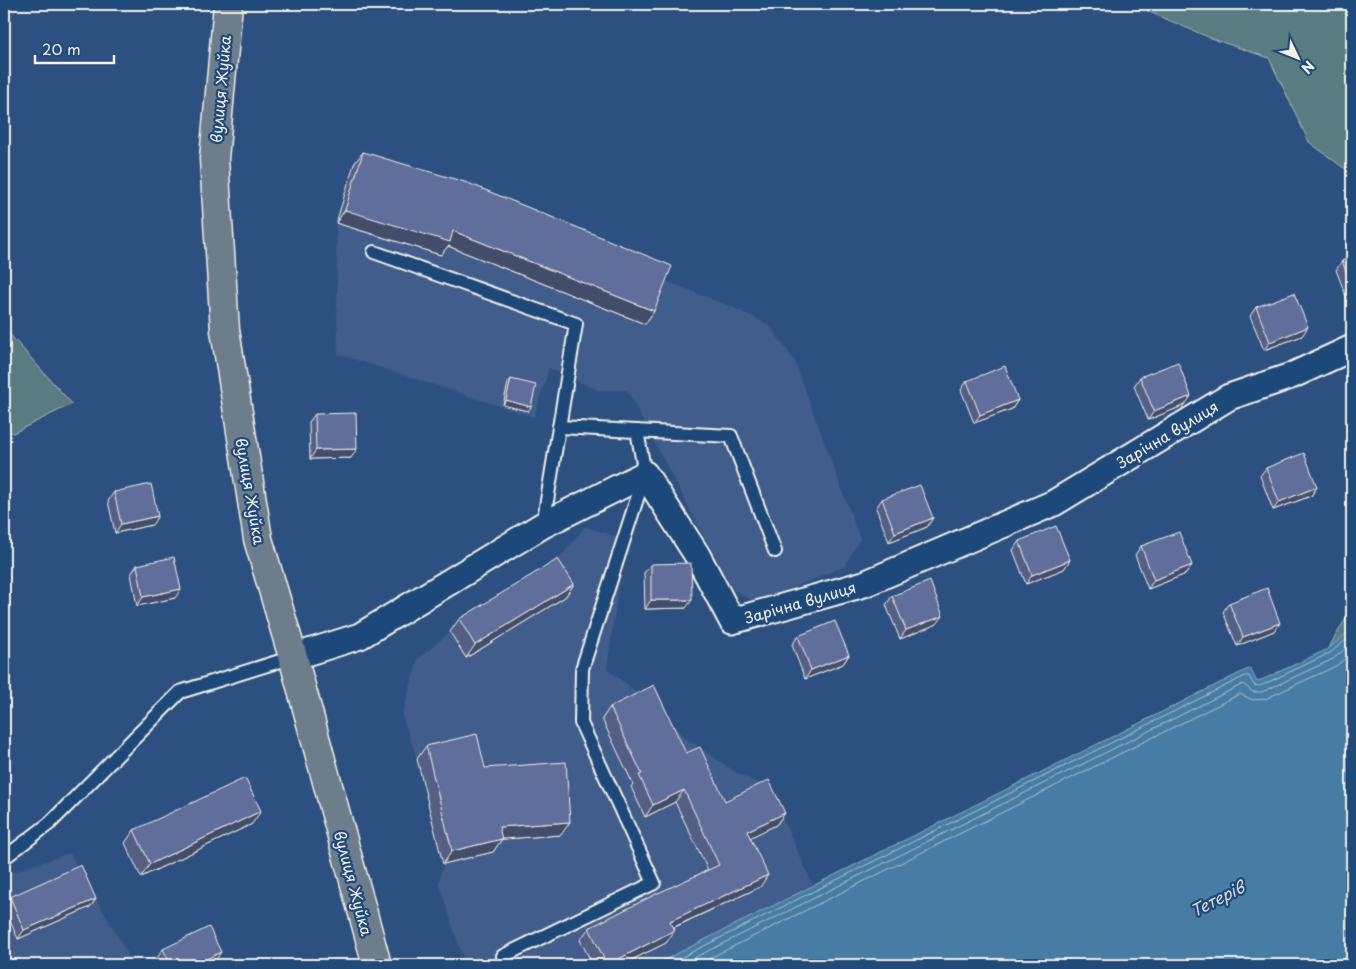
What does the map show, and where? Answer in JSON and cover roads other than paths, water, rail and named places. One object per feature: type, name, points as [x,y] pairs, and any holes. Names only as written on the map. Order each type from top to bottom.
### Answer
[{"type":"highway","name":"вулиця Жуйка","points":[[228,4],[214,159],[225,330],[258,540],[293,657],[377,965]]},
{"type":"street","name":"Зарічна вулиця","points":[[645,474],[697,555],[732,621],[864,584],[1054,503],[1229,397],[1290,376],[1352,348]]},
{"type":"street","points":[[293,657],[360,636],[543,525],[645,474]]},
{"type":"lane","points":[[374,252],[576,324],[543,525]]},
{"type":"lane","points":[[559,426],[731,436],[775,551]]},
{"type":"lane","points":[[503,956],[654,883],[581,723],[582,669],[645,474],[637,431]]},
{"type":"lane","points":[[4,858],[50,822],[180,692],[293,657]]},
{"type":"water","name":"Тетерів","points":[[1352,629],[1352,965],[654,965],[1250,668],[1257,682],[1328,649]]}]
